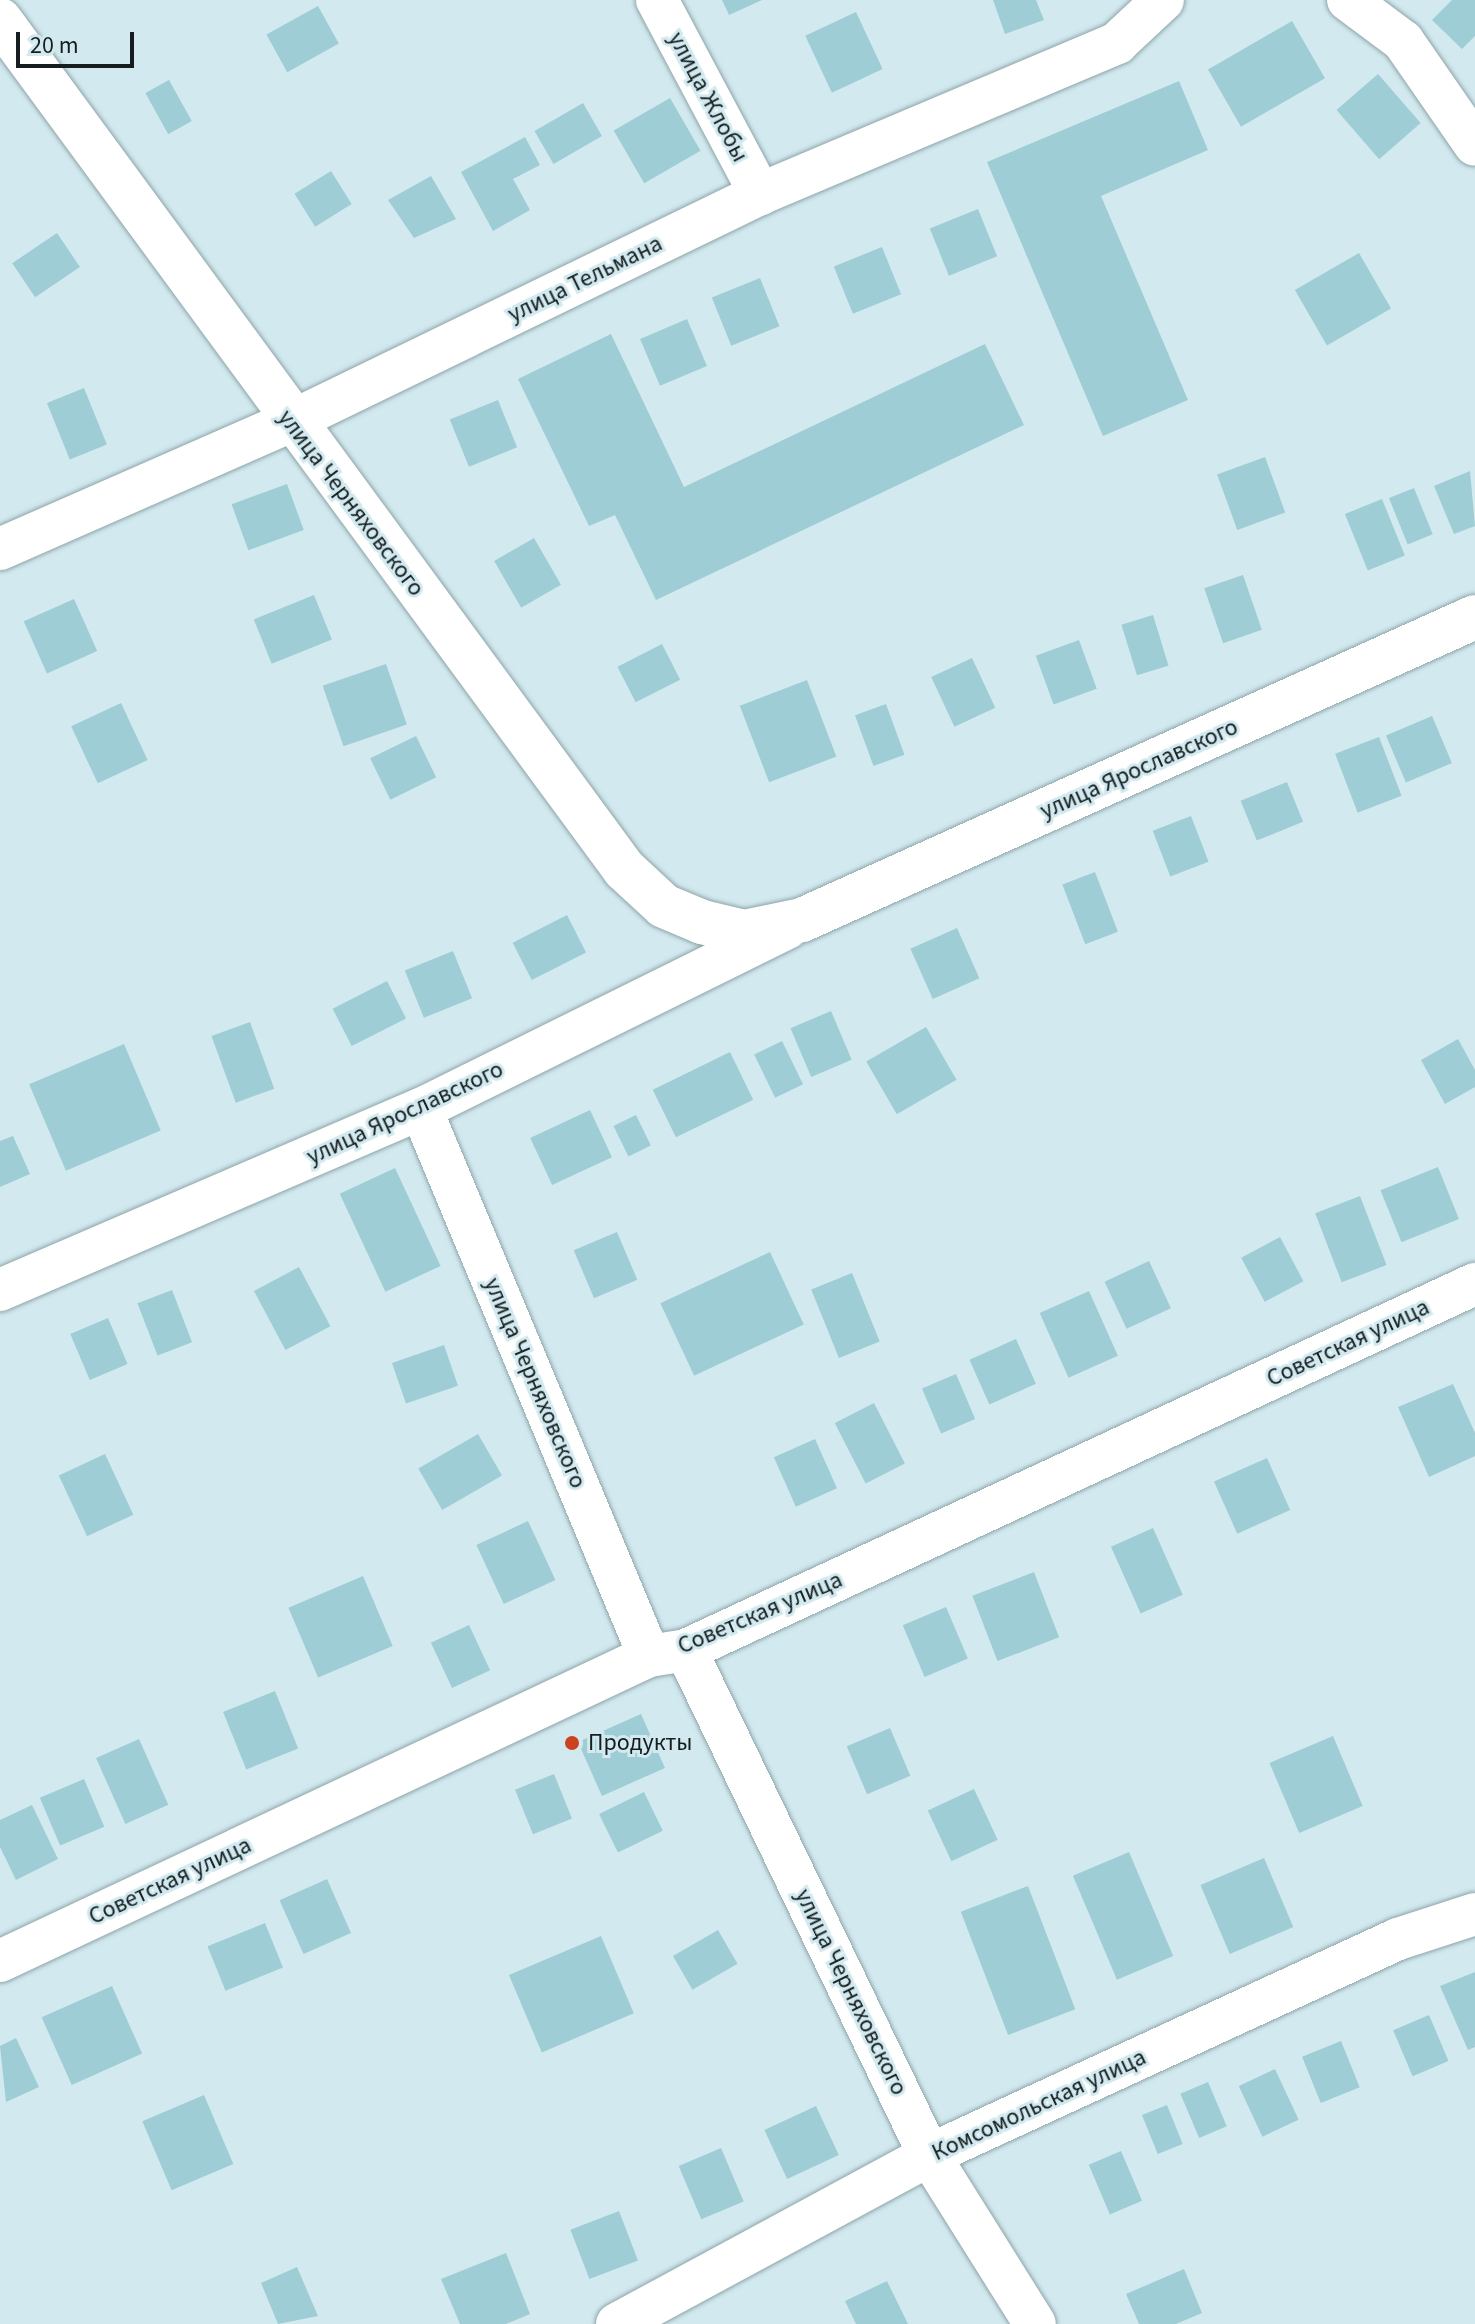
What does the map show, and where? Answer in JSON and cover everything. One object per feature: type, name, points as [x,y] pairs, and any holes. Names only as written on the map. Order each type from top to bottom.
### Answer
[{"type":"street","name":"улица Жлобы","points":[[657,0],[760,194]]},
{"type":"street","name":"улица Тельмана","points":[[0,549],[290,422],[760,194],[1117,43],[1163,0]]},
{"type":"street","points":[[1348,0],[1403,41],[1475,145]]},
{"type":"street","name":"улица Черняховского","points":[[0,20],[290,422],[624,869],[664,906],[744,932]]},
{"type":"street","name":"улица Ярославского","points":[[0,1290],[421,1109],[802,920],[1475,617]]},
{"type":"street","name":"улица Ярославского","points":[[744,932],[802,920]]},
{"type":"street","name":"улица Черняховского","points":[[421,1109],[668,1653],[929,2155],[1035,2324]]},
{"type":"street","name":"Советская улица","points":[[0,1961],[1475,1284]]},
{"type":"street","name":"Комсомольская улица","points":[[617,2324],[929,2155],[1398,1939],[1475,1914]]},
{"type":"building","points":[[722,0],[762,0],[729,15]]},
{"type":"building","points":[[993,0],[1036,0],[1044,20],[1005,34]]},
{"type":"building","points":[[1452,0],[1475,0],[1475,36],[1462,49],[1432,20]]},
{"type":"building","points":[[318,6],[339,44],[287,72],[266,35]]},
{"type":"building","points":[[856,12],[883,69],[832,93],[805,36]]},
{"type":"building","points":[[1292,21],[1325,78],[1241,127],[1208,70]]},
{"type":"building","points":[[1378,74],[1421,123],[1379,159],[1336,110]]},
{"type":"building","points":[[169,80],[192,121],[168,134],[145,93]]},
{"type":"building","points":[[1179,81],[1208,150],[1101,196],[1188,400],[1103,436],[987,162]]},
{"type":"building","points":[[670,98],[700,151],[644,183],[614,130]]},
{"type":"building","points":[[583,103],[602,136],[554,164],[535,131]]},
{"type":"building","points":[[525,137],[540,165],[513,179],[530,210],[493,231],[461,172]]},
{"type":"building","points":[[331,171],[352,204],[315,227],[295,194]]},
{"type":"building","points":[[431,176],[456,219],[414,238],[388,200]]},
{"type":"building","points":[[978,209],[997,256],[949,276],[930,228]]},
{"type":"building","points":[[57,233],[80,267],[35,297],[12,263]]},
{"type":"building","points":[[882,247],[901,294],[853,314],[834,266]]},
{"type":"building","points":[[1359,253],[1391,308],[1327,345],[1295,290]]},
{"type":"building","points":[[760,278],[779,326],[731,346],[712,297]]},
{"type":"building","points":[[687,319],[707,366],[660,386],[640,339]]},
{"type":"building","points":[[611,334],[684,487],[985,344],[1024,425],[656,600],[615,515],[589,526],[518,379]]},
{"type":"building","points":[[84,388],[107,445],[70,460],[47,403]]},
{"type":"building","points":[[498,400],[517,447],[469,467],[450,419]]},
{"type":"building","points":[[1265,457],[1285,512],[1237,530],[1217,474]]},
{"type":"building","points":[[1470,471],[1475,526],[1454,534],[1434,486]]},
{"type":"building","points":[[287,484],[304,530],[248,550],[232,504]]},
{"type":"building","points":[[1414,488],[1433,534],[1408,544],[1389,498]]},
{"type":"building","points":[[1382,499],[1405,556],[1368,571],[1345,514]]},
{"type":"building","points":[[534,538],[561,585],[521,608],[494,561]]},
{"type":"building","points":[[1243,575],[1262,630],[1223,643],[1204,588]]},
{"type":"building","points":[[314,595],[332,640],[272,664],[254,619]]},
{"type":"building","points":[[74,599],[97,651],[47,673],[24,621]]},
{"type":"building","points":[[1153,615],[1168,666],[1137,675],[1121,625]]},
{"type":"building","points":[[1079,640],[1097,689],[1054,705],[1036,656]]},
{"type":"building","points":[[662,644],[680,680],[636,702],[617,667]]},
{"type":"building","points":[[972,658],[995,708],[954,727],[931,677]]},
{"type":"building","points":[[386,664],[407,725],[343,746],[323,686]]},
{"type":"building","points":[[807,680],[836,757],[769,782],[740,706]]},
{"type":"building","points":[[121,703],[148,760],[98,783],[71,726]]},
{"type":"building","points":[[886,704],[904,755],[873,766],[855,715]]},
{"type":"building","points":[[1432,716],[1452,763],[1406,782],[1386,736]]},
{"type":"building","points":[[416,736],[436,777],[390,800],[370,758]]},
{"type":"building","points":[[1379,737],[1402,796],[1358,813],[1335,754]]},
{"type":"building","points":[[1287,782],[1303,822],[1257,841],[1241,801]]},
{"type":"building","points":[[1191,816],[1209,862],[1170,876],[1153,831]]},
{"type":"building","points":[[1095,872],[1118,932],[1085,944],[1062,885]]},
{"type":"building","points":[[567,915],[586,952],[532,980],[513,943]]},
{"type":"building","points":[[957,928],[979,978],[933,999],[910,949]]},
{"type":"building","points":[[453,951],[472,998],[424,1018],[405,970]]},
{"type":"building","points":[[387,981],[406,1018],[352,1046],[333,1009]]},
{"type":"building","points":[[831,1011],[852,1060],[811,1077],[790,1028]]},
{"type":"building","points":[[250,1022],[274,1089],[236,1103],[211,1036]]},
{"type":"building","points":[[926,1027],[956,1080],[897,1114],[866,1062]]},
{"type":"building","points":[[1458,1039],[1475,1070],[1475,1087],[1445,1104],[1421,1060]]},
{"type":"building","points":[[782,1041],[803,1084],[775,1098],[754,1055]]},
{"type":"building","points":[[124,1044],[161,1131],[66,1171],[29,1084]]},
{"type":"building","points":[[730,1052],[753,1100],[676,1137],[653,1090]]},
{"type":"building","points":[[590,1110],[612,1157],[552,1185],[530,1138]]},
{"type":"building","points":[[636,1115],[651,1146],[628,1157],[614,1126]]},
{"type":"building","points":[[13,1136],[30,1174],[0,1187],[0,1141]]},
{"type":"building","points":[[1438,1167],[1459,1219],[1401,1242],[1381,1190]]},
{"type":"building","points":[[395,1168],[441,1266],[385,1292],[340,1194]]},
{"type":"building","points":[[1360,1196],[1387,1265],[1342,1282],[1315,1213]]},
{"type":"building","points":[[617,1232],[637,1280],[594,1298],[574,1250]]},
{"type":"building","points":[[1280,1237],[1303,1281],[1265,1302],[1241,1258]]},
{"type":"building","points":[[770,1252],[804,1325],[694,1376],[660,1303]]},
{"type":"building","points":[[1149,1261],[1171,1308],[1127,1329],[1105,1282]]},
{"type":"building","points":[[299,1267],[330,1326],[285,1350],[254,1291]]},
{"type":"building","points":[[852,1273],[880,1342],[839,1358],[811,1289]]},
{"type":"building","points":[[172,1290],[192,1342],[158,1356],[137,1303]]},
{"type":"building","points":[[1089,1291],[1118,1356],[1069,1378],[1040,1313]]},
{"type":"building","points":[[108,1318],[128,1364],[90,1380],[70,1334]]},
{"type":"building","points":[[1016,1339],[1036,1384],[989,1405],[969,1360]]},
{"type":"building","points":[[444,1345],[458,1386],[406,1404],[392,1363]]},
{"type":"building","points":[[956,1374],[975,1419],[941,1434],[922,1388]]},
{"type":"building","points":[[1453,1384],[1475,1433],[1475,1456],[1429,1477],[1398,1407]]},
{"type":"building","points":[[874,1403],[905,1464],[866,1484],[835,1423]]},
{"type":"building","points":[[478,1434],[502,1476],[442,1510],[418,1468]]},
{"type":"building","points":[[815,1439],[837,1488],[796,1507],[774,1457]]},
{"type":"building","points":[[105,1454],[133,1515],[87,1536],[59,1476]]},
{"type":"building","points":[[1267,1458],[1290,1510],[1237,1534],[1214,1482]]},
{"type":"building","points":[[528,1521],[555,1580],[504,1604],[476,1545]]},
{"type":"building","points":[[1153,1528],[1183,1595],[1141,1613],[1111,1547]]},
{"type":"building","points":[[1034,1572],[1059,1637],[997,1661],[972,1596]]},
{"type":"building","points":[[363,1576],[393,1646],[318,1678],[288,1608]]},
{"type":"building","points":[[946,1607],[968,1659],[925,1677],[903,1625]]},
{"type":"building","points":[[469,1625],[490,1670],[452,1688],[431,1643]]},
{"type":"building","points":[[275,1691],[298,1748],[246,1769],[223,1712]]},
{"type":"building","points":[[641,1714],[665,1768],[602,1796],[578,1742]]},
{"type":"building","points":[[890,1728],[910,1776],[867,1794],[847,1746]]},
{"type":"building","points":[[1333,1736],[1363,1806],[1299,1833],[1269,1763]]},
{"type":"building","points":[[139,1739],[168,1805],[125,1824],[96,1758]]},
{"type":"building","points":[[554,1774],[572,1819],[533,1834],[515,1790]]},
{"type":"building","points":[[84,1779],[104,1827],[60,1846],[40,1798]]},
{"type":"building","points":[[974,1789],[998,1840],[951,1861],[928,1811]]},
{"type":"building","points":[[644,1792],[663,1831],[618,1853],[599,1814]]},
{"type":"building","points":[[32,1805],[58,1859],[16,1880],[0,1847],[0,1820]]},
{"type":"building","points":[[1129,1852],[1173,1956],[1117,1980],[1073,1876]]},
{"type":"building","points":[[1264,1858],[1293,1927],[1230,1954],[1200,1885]]},
{"type":"building","points":[[327,1879],[351,1933],[303,1954],[279,1900]]},
{"type":"building","points":[[1028,1886],[1075,2009],[1008,2035],[961,1912]]},
{"type":"building","points":[[265,1923],[283,1968],[225,1991],[208,1946]]},
{"type":"building","points":[[718,1930],[738,1964],[692,1990],[673,1956]]},
{"type":"building","points":[[601,1936],[634,2013],[542,2052],[509,1975]]},
{"type":"building","points":[[1475,1972],[1475,2047],[1468,2050],[1440,1986]]},
{"type":"building","points":[[112,1986],[142,2054],[72,2085],[42,2017]]},
{"type":"building","points":[[1429,2015],[1449,2061],[1413,2076],[1393,2030]]},
{"type":"building","points":[[16,2038],[39,2087],[6,2102],[0,2046]]},
{"type":"building","points":[[1341,2041],[1360,2087],[1321,2103],[1302,2057]]},
{"type":"building","points":[[1275,2069],[1299,2120],[1262,2137],[1239,2086]]},
{"type":"building","points":[[1208,2082],[1227,2126],[1199,2138],[1180,2094]]},
{"type":"building","points":[[204,2095],[233,2164],[172,2190],[142,2121]]},
{"type":"building","points":[[1167,2105],[1183,2144],[1158,2154],[1142,2115]]},
{"type":"building","points":[[816,2106],[839,2155],[787,2179],[764,2130]]},
{"type":"building","points":[[721,2148],[744,2201],[701,2219],[679,2166]]},
{"type":"building","points":[[1121,2151],[1142,2201],[1110,2214],[1089,2165]]},
{"type":"building","points":[[619,2211],[638,2260],[589,2279],[570,2230]]},
{"type":"building","points":[[506,2253],[530,2314],[506,2324],[460,2324],[441,2279]]},
{"type":"building","points":[[297,2267],[318,2316],[278,2324],[261,2283]]},
{"type":"building","points":[[1184,2269],[1202,2313],[1176,2324],[1139,2324],[1126,2294]]},
{"type":"building","points":[[887,2281],[908,2324],[856,2324],[845,2301]]},
{"type":"place","name":"Продукты","points":[[572,1743]]}]
